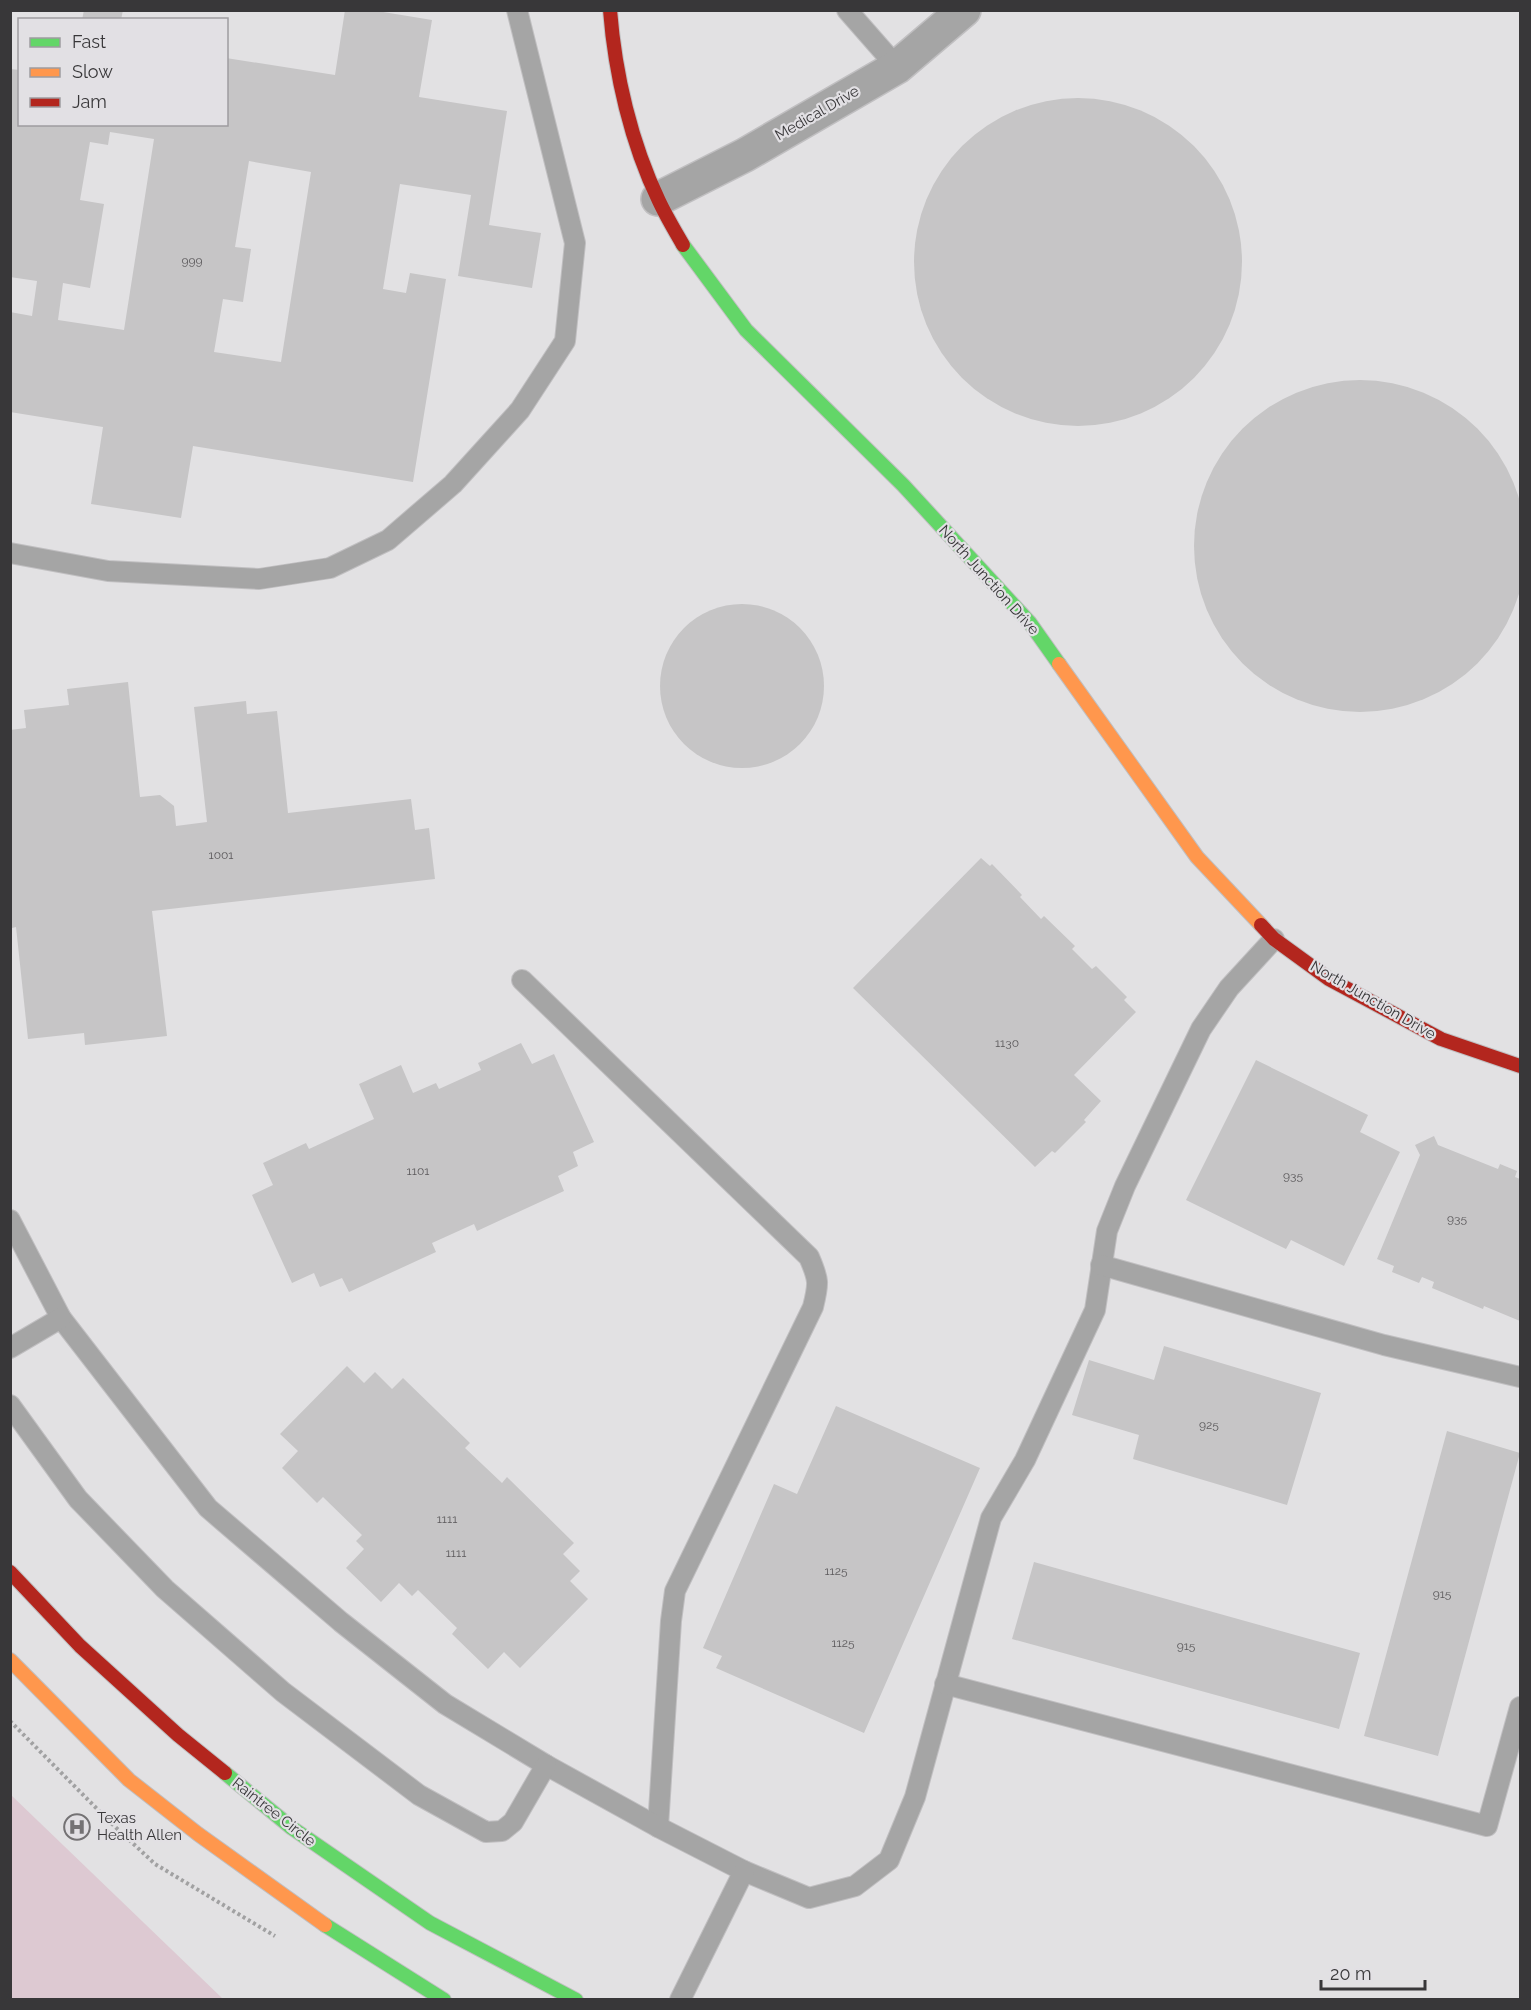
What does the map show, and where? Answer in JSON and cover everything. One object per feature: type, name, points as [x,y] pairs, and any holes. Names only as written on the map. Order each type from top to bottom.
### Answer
[{"type":"street","name":"North Junction Drive","points":[[610,10],[612,38],[622,94],[636,143],[658,199],[684,248],[746,330],[903,484],[1030,623],[1197,857],[1274,939],[1329,979],[1441,1039],[1521,1066]]},
{"type":"street","name":"Medical Drive","points":[[658,199],[745,155],[897,67],[964,10]]},
{"type":"street","name":"Raintree Circle","points":[[10,1572],[80,1646],[170,1728],[292,1828],[430,1923],[576,2000]]},
{"type":"street","points":[[10,1660],[129,1780],[310,1916],[444,2000]]},
{"type":"lane","points":[[10,553],[108,571],[259,579],[330,568],[388,540],[453,484],[520,410],[565,341],[575,243],[517,10]]},
{"type":"lane","points":[[847,10],[897,67]]},
{"type":"lane","points":[[10,1220],[61,1318],[208,1508],[340,1622],[445,1704],[546,1765],[744,1871],[809,1898],[855,1886],[890,1860],[915,1797],[991,1518],[1024,1460],[1095,1310],[1107,1231],[1125,1186],[1201,1029],[1229,988],[1274,939]]},
{"type":"lane","points":[[522,980],[809,1257],[819,1285],[813,1307],[675,1590],[658,1827]]},
{"type":"lane","points":[[1101,1265],[1384,1345],[1521,1377]]},
{"type":"lane","points":[[10,1348],[61,1318]]},
{"type":"lane","points":[[10,1405],[78,1499],[165,1589],[284,1692],[419,1795],[486,1832],[502,1832],[513,1822],[546,1765]]},
{"type":"lane","points":[[945,1684],[1487,1826],[1521,1707]]},
{"type":"lane","points":[[680,2000],[744,1871]]},
{"type":"shaded area","points":[[11,1795],[223,1999],[11,1999]]},
{"type":"building","points":[[84,10],[123,10],[121,18],[82,18]]},
{"type":"building","points":[[345,10],[371,10],[432,20],[419,97],[507,111],[489,225],[541,233],[532,288],[458,276],[471,195],[400,184],[383,289],[406,293],[410,273],[446,279],[413,482],[193,446],[181,518],[91,504],[103,427],[10,412],[10,312],[32,316],[37,281],[10,277],[10,69],[18,70],[18,126],[228,126],[228,58],[335,75]],"holes":[[[110,132],[154,139],[124,330],[58,320],[63,283],[90,288],[104,204],[80,200],[90,142],[108,145]],[[249,161],[311,172],[281,362],[214,352],[223,299],[243,302],[251,249],[235,247]]]},
{"type":"building","points":[[1078,98],[1110,101],[1141,110],[1169,126],[1194,146],[1214,171],[1230,199],[1239,230],[1242,262],[1239,294],[1230,325],[1214,353],[1194,378],[1169,398],[1141,414],[1110,423],[1078,426],[1046,423],[1015,414],[987,398],[962,378],[942,353],[926,325],[917,294],[914,262],[917,230],[926,199],[942,171],[962,146],[987,126],[1015,110],[1046,101]]},
{"type":"building","points":[[1360,380],[1392,383],[1424,393],[1452,408],[1477,429],[1498,454],[1513,482],[1523,514],[1526,546],[1523,578],[1513,610],[1498,638],[1477,663],[1452,684],[1424,699],[1392,709],[1360,712],[1328,709],[1296,699],[1268,684],[1243,663],[1222,638],[1207,610],[1197,578],[1194,546],[1197,514],[1207,482],[1222,454],[1243,429],[1268,408],[1296,393],[1328,383]]},
{"type":"building","points":[[742,604],[758,605],[773,610],[800,628],[818,655],[823,670],[823,702],[818,717],[800,744],[773,762],[758,767],[742,768],[726,767],[711,762],[684,744],[666,717],[661,702],[660,686],[661,670],[666,655],[684,628],[711,610],[726,605]]},
{"type":"building","points":[[128,682],[140,797],[160,795],[174,806],[176,826],[207,822],[194,707],[246,701],[247,714],[277,711],[288,813],[411,799],[415,830],[429,828],[435,879],[152,911],[167,1036],[85,1045],[84,1033],[28,1039],[16,927],[12,928],[10,913],[10,730],[26,728],[24,710],[69,705],[67,689]]},
{"type":"building","points":[[981,858],[990,866],[992,864],[1041,919],[1044,916],[1075,946],[1072,949],[1092,969],[1096,966],[1127,997],[1124,1000],[1136,1012],[1074,1075],[1101,1101],[1084,1120],[1086,1122],[1055,1153],[1052,1151],[1035,1167],[853,988]]},
{"type":"building","points":[[521,1043],[532,1064],[554,1054],[594,1142],[573,1152],[578,1166],[558,1176],[564,1191],[477,1231],[474,1224],[432,1243],[436,1252],[349,1292],[342,1278],[320,1287],[314,1273],[292,1283],[252,1195],[273,1185],[263,1163],[306,1143],[309,1149],[374,1119],[359,1084],[401,1065],[413,1093],[436,1083],[439,1089],[481,1070],[478,1063]]},
{"type":"building","points":[[1256,1060],[1368,1115],[1360,1132],[1400,1152],[1344,1266],[1291,1240],[1286,1249],[1186,1200]]},
{"type":"building","points":[[1434,1136],[1438,1145],[1498,1169],[1500,1164],[1517,1171],[1515,1177],[1520,1179],[1520,1321],[1432,1288],[1434,1282],[1422,1277],[1419,1283],[1392,1272],[1394,1266],[1377,1259],[1420,1155],[1415,1145]]},
{"type":"building","points":[[1164,1346],[1321,1393],[1287,1505],[1133,1459],[1139,1435],[1072,1415],[1089,1360],[1154,1380]]},
{"type":"building","points":[[347,1366],[364,1383],[375,1372],[392,1389],[403,1378],[470,1443],[465,1448],[502,1483],[507,1477],[574,1543],[563,1554],[580,1571],[570,1581],[588,1599],[520,1668],[504,1652],[488,1669],[452,1634],[457,1628],[418,1590],[412,1596],[399,1583],[381,1602],[346,1568],[364,1549],[356,1541],[362,1535],[323,1497],[317,1503],[282,1468],[298,1451],[280,1434]]},
{"type":"building","points":[[836,1406],[980,1468],[864,1733],[716,1668],[722,1656],[703,1648],[774,1484],[797,1494]]},
{"type":"building","points":[[1447,1431],[1520,1453],[1438,1756],[1364,1736]]},
{"type":"building","points":[[1034,1562],[1360,1653],[1339,1729],[1012,1639]]},
{"type":"traffic: fast","points":[[683,245],[746,330],[903,485],[1030,623],[1059,664]]},
{"type":"traffic: fast","points":[[225,1773],[292,1828],[430,1923],[576,2000]]},
{"type":"traffic: fast","points":[[325,1925],[444,2000]]},
{"type":"traffic: slow","points":[[1059,664],[1197,857],[1261,925]]},
{"type":"traffic: slow","points":[[10,1660],[129,1780],[198,1834],[325,1925]]},
{"type":"traffic: jam","points":[[610,10],[620,83],[640,156],[649,179],[683,245]]},
{"type":"traffic: jam","points":[[1261,925],[1274,939],[1329,979],[1441,1039],[1520,1066]]},
{"type":"traffic: jam","points":[[10,1572],[80,1646],[178,1735],[225,1773]]},
{"type":"place","name":"Texas Health Allen","points":[[77,1827]]}]
